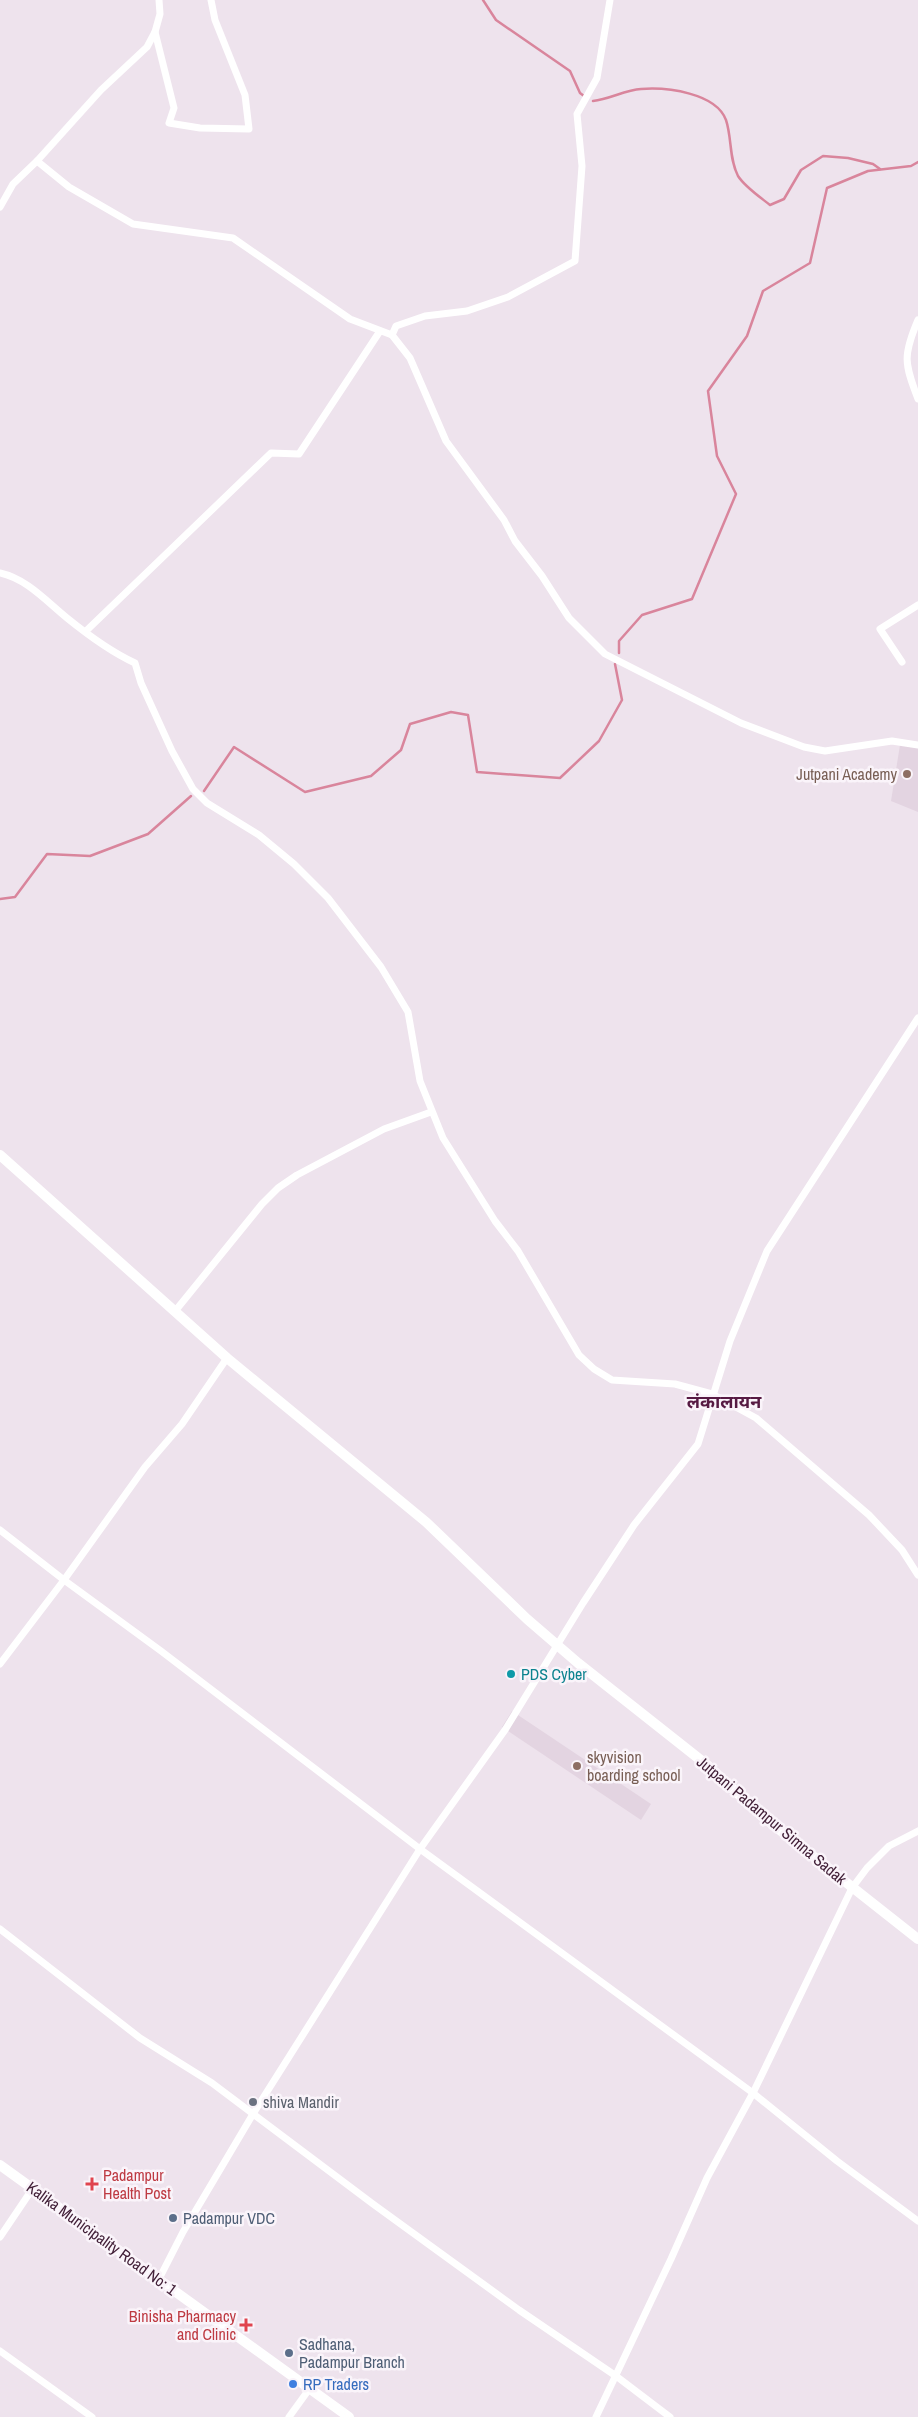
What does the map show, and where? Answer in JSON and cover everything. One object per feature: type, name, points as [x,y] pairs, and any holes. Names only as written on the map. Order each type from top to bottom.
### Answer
[{"type":"street","points":[[0,206],[13,184],[37,161],[100,90],[147,47],[155,32],[160,14],[159,0]]},
{"type":"street","points":[[155,32],[174,108],[169,123],[200,128],[249,129],[245,95],[215,20],[211,0]]},
{"type":"street","points":[[392,335],[396,326],[418,319],[468,311],[508,297],[575,261],[582,166],[577,114],[597,78],[610,0]]},
{"type":"street","points":[[37,161],[69,187],[132,224],[233,238],[350,319],[392,335],[410,358],[446,441],[504,520],[514,541],[542,576],[569,618],[605,654],[742,723],[804,747],[825,751],[892,741],[918,745]]},
{"type":"street","points":[[918,320],[907,347],[906,364],[918,399]]},
{"type":"street","points":[[86,631],[271,453],[299,454],[380,331]]},
{"type":"street","points":[[0,573],[27,585],[118,655],[135,663],[141,683],[172,751],[193,789],[207,803],[259,835],[294,864],[328,898],[380,967],[408,1012],[420,1082],[443,1138],[495,1220],[518,1251],[579,1355],[594,1369],[612,1380],[675,1384],[712,1394],[756,1418],[869,1514],[902,1550],[918,1575]]},
{"type":"street","points":[[902,662],[880,628],[918,605]]},
{"type":"street","points":[[159,2279],[182,2232],[253,2114],[420,1849],[505,1730],[557,1644],[634,1525],[698,1444],[730,1341],[767,1251],[918,1018]]},
{"type":"street","points":[[176,1310],[262,1204],[278,1188],[297,1175],[384,1129],[431,1112]]},
{"type":"street","name":"Jutpani Padampur Simna Sadak","points":[[0,1155],[176,1310],[227,1358],[426,1522],[527,1619],[707,1765],[762,1816],[918,1939]]},
{"type":"street","points":[[0,1664],[64,1580],[145,1467],[182,1424],[227,1358]]},
{"type":"street","points":[[0,1530],[64,1580],[162,1651],[420,1849],[753,2093],[837,2161],[918,2221]]},
{"type":"street","points":[[596,2417],[706,2178],[753,2093],[852,1888],[867,1868],[889,1846],[918,1831]]},
{"type":"street","points":[[0,1929],[140,2038],[212,2083],[373,2204],[519,2310],[616,2376],[670,2417]]},
{"type":"street","name":"Kalika Municipality Road No: 1","points":[[0,2165],[349,2417]]},
{"type":"street","points":[[0,2237],[33,2188]]},
{"type":"street","points":[[0,2351],[92,2417]]},
{"type":"street","points":[[288,2417],[310,2388]]},
{"type":"shaded area","name":"Jutpani Academy","points":[[900,745],[918,747],[918,812],[891,801]]},
{"type":"shaded area","name":"skyvision boarding school","points":[[512,1711],[651,1804],[641,1820],[502,1727]]},
{"type":"waterway","points":[[483,0],[496,20],[570,71],[580,93],[584,96]]},
{"type":"waterway","points":[[593,101],[635,90],[664,89],[690,94],[712,103],[721,111],[726,120],[733,163],[738,176],[749,188],[770,205],[784,199],[801,170],[823,156],[848,158],[873,164],[880,169]]},
{"type":"waterway","points":[[619,653],[619,641],[642,615],[692,599],[736,494],[717,456],[708,391],[747,336],[763,291],[810,263],[827,188],[868,171],[911,166],[918,162]]},
{"type":"waterway","points":[[204,791],[234,747],[305,792],[371,776],[401,750],[410,724],[451,712],[468,715],[477,772],[560,778],[599,741],[622,700],[615,664]]},
{"type":"waterway","points":[[0,899],[15,897],[47,854],[90,856],[148,834],[191,796]]},
{"type":"place","name":"Jutpani Academy","points":[[907,774]]},
{"type":"place","name":"PDS Cyber","points":[[511,1674]]},
{"type":"place","name":"skyvision boarding school","points":[[577,1766]]},
{"type":"place","name":"shiva Mandir","points":[[253,2102]]},
{"type":"place","name":"Padampur Health Post","points":[[92,2184]]},
{"type":"place","name":"Padampur VDC","points":[[173,2218]]},
{"type":"place","name":"Binisha Pharmacy and Clinic","points":[[246,2325]]},
{"type":"place","name":"Sadhana, Padampur Branch","points":[[289,2353]]},
{"type":"place","name":"RP Traders","points":[[293,2384]]},
{"type":"district","name":"लंकालायन","points":[[724,1402]]}]
